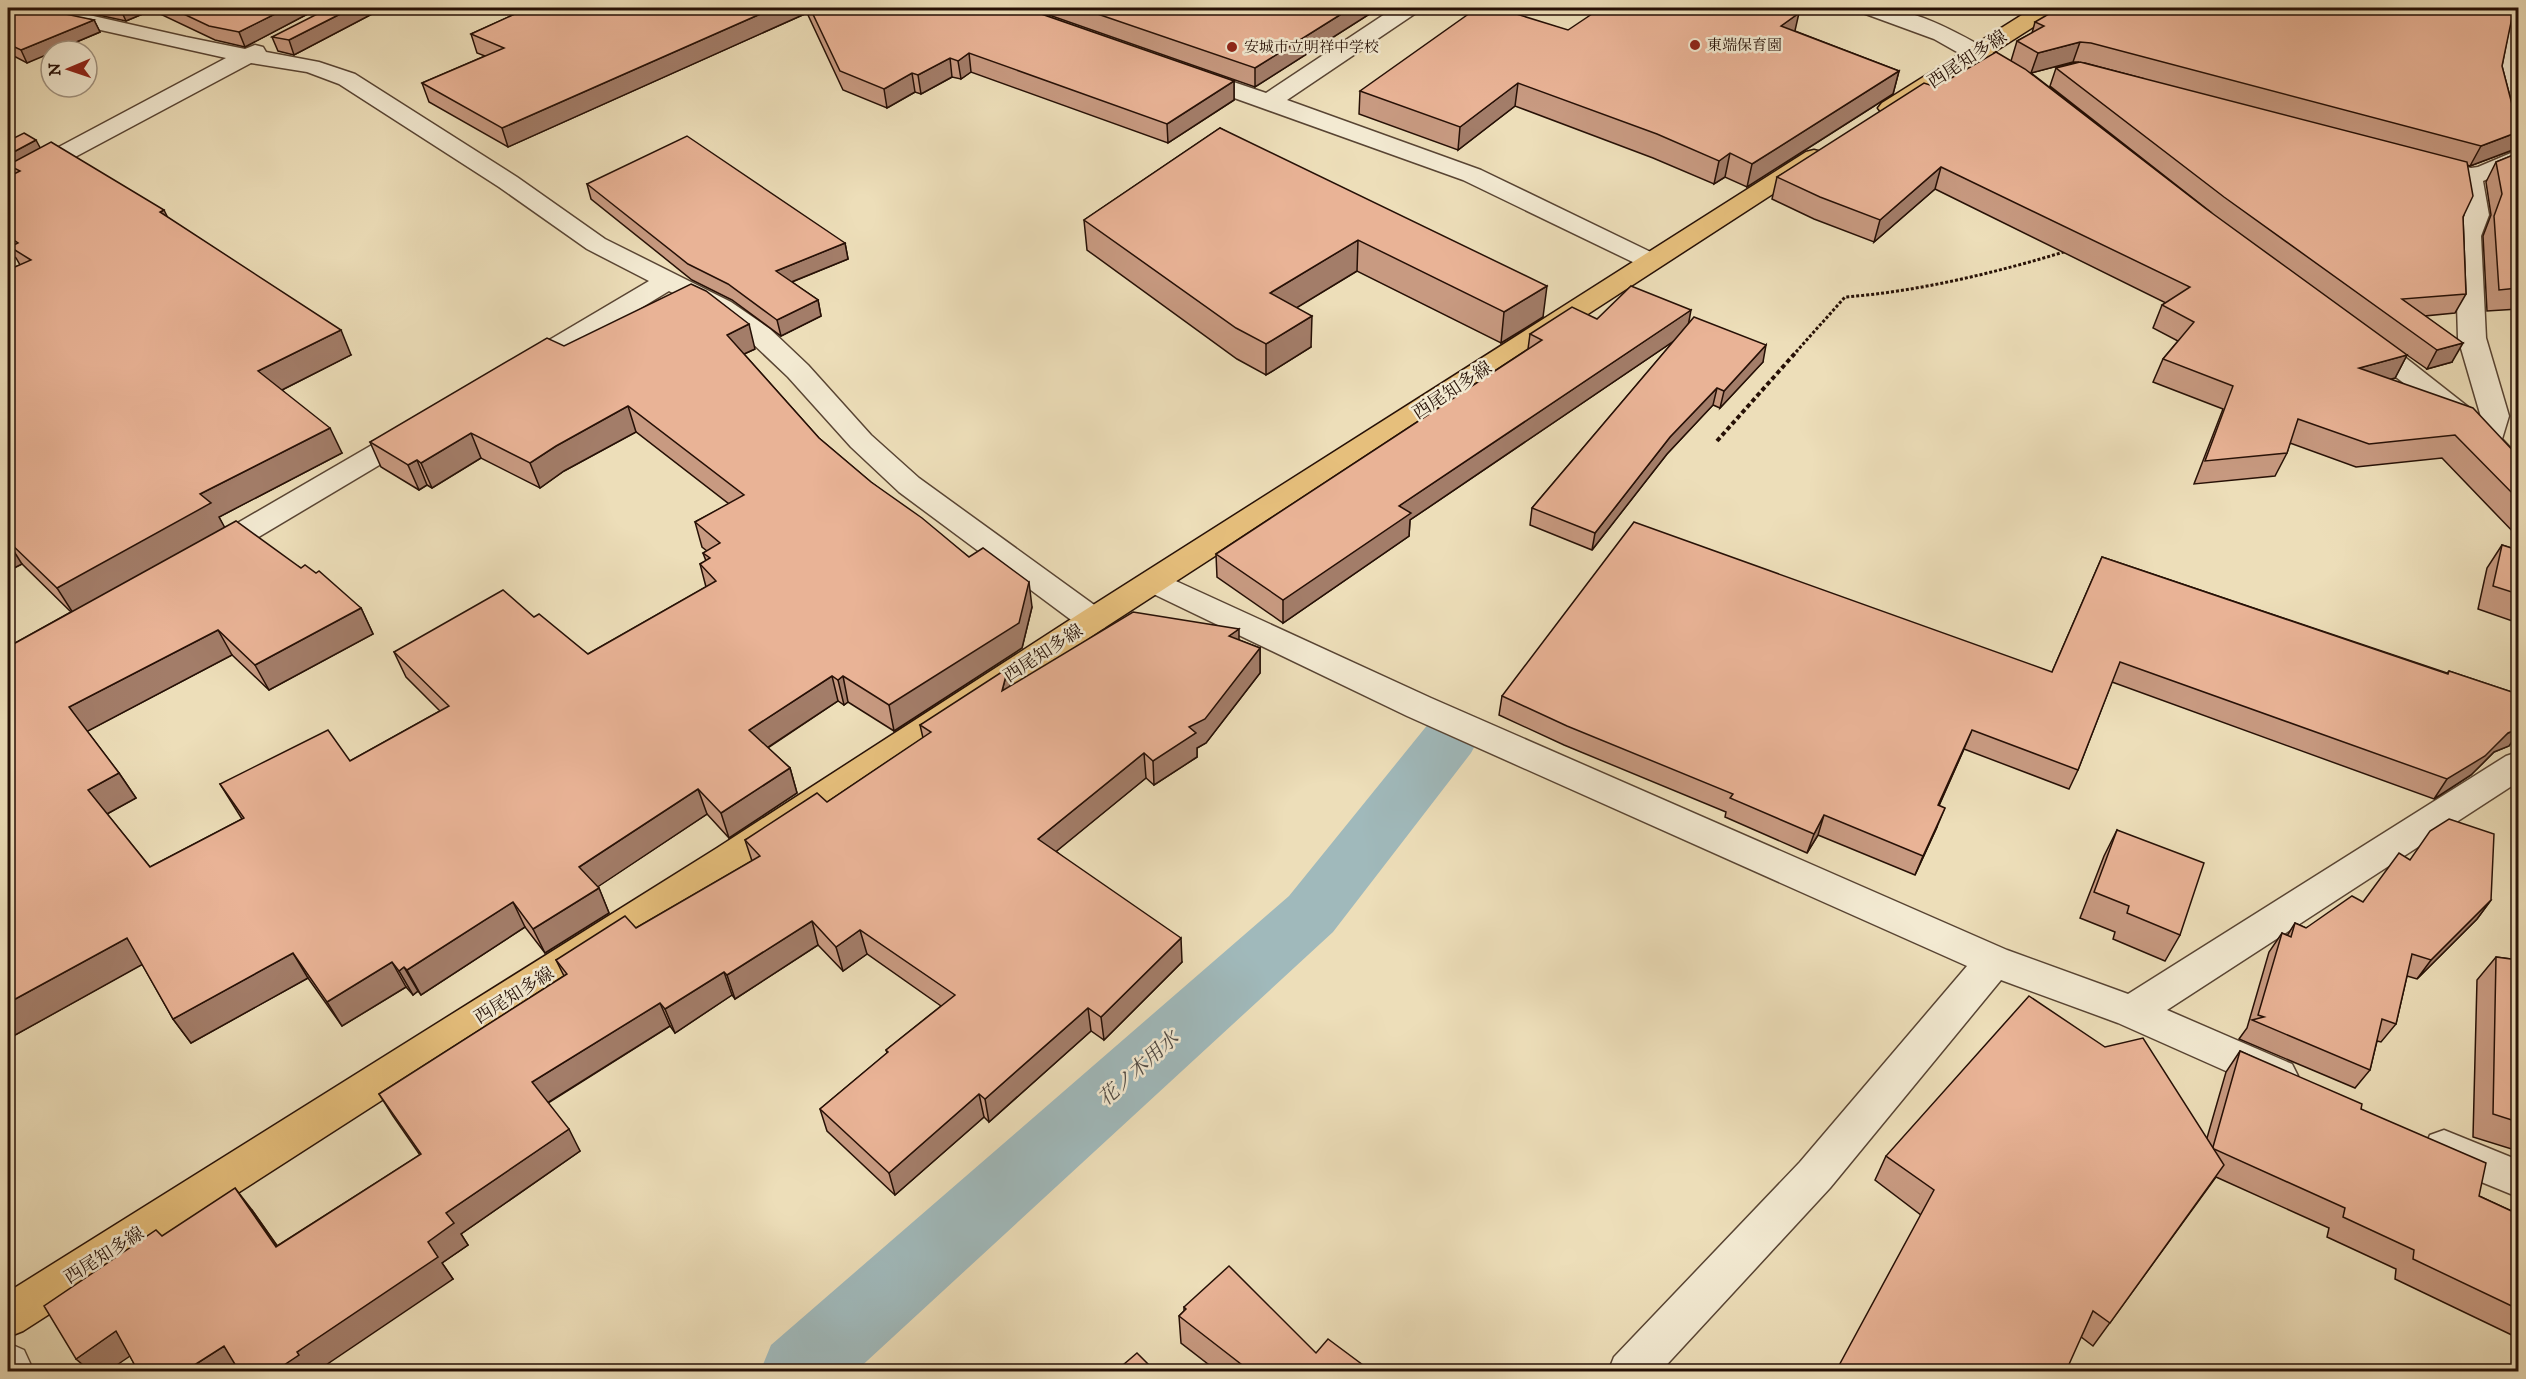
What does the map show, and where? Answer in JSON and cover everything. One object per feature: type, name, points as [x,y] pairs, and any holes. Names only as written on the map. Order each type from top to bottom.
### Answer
[{"type":"main road","name":"西尾知多線","points":[[1868,123],[2048,8]]},
{"type":"main road","name":"西尾知多線","points":[[9,1312],[730,858],[1093,620],[1838,142]]},
{"type":"street","points":[[29,8],[83,18],[146,36],[249,56],[299,62],[326,69],[347,79],[508,182],[596,244],[722,308],[760,335],[798,371],[861,441],[909,485],[1093,620]]},
{"type":"street","points":[[1269,102],[1408,8]]},
{"type":"street","points":[[1871,8],[1917,23],[2042,86]]},
{"type":"street","points":[[2518,22],[2505,85],[2518,131]]},
{"type":"street","points":[[8,183],[279,40]]},
{"type":"street","points":[[1170,67],[1472,175],[1650,261]]},
{"type":"street","points":[[2401,156],[2470,175],[2484,174],[2518,157]]},
{"type":"street","points":[[2470,175],[2477,215],[2468,236],[2472,339],[2495,416],[2487,439]]},
{"type":"street","points":[[496,383],[667,281]]},
{"type":"street","points":[[2347,327],[2432,389],[2462,414],[2518,474]]},
{"type":"street","points":[[183,567],[436,419]]},
{"type":"street","points":[[2487,439],[2518,435]]},
{"type":"street","points":[[1154,582],[1419,707],[1994,961],[2132,1012],[2316,1092]]},
{"type":"street","points":[[2132,1012],[2518,765]]},
{"type":"street","points":[[1630,1371],[1815,1175],[1994,961]]},
{"type":"street","points":[[2413,1135],[2518,1179]]},
{"type":"street","points":[[8,1365],[12,1371]]},
{"type":"path","points":[[1717,441],[1845,297],[1875,295],[2018,267],[2068,251]]},
{"type":"building","points":[[8,8],[37,8],[94,20],[48,39],[39,39],[39,43],[21,50],[8,44]]},
{"type":"building","points":[[171,8],[287,8],[239,32],[209,26]]},
{"type":"building","points":[[329,8],[352,8],[289,40],[272,37]]},
{"type":"building","points":[[528,8],[774,8],[502,128],[422,83],[504,48],[471,34]]},
{"type":"building","points":[[810,8],[1024,8],[1234,81],[1167,124],[969,53],[958,61],[950,58],[918,75],[912,73],[884,89],[840,71]]},
{"type":"building","name":"安城市立明祥中学校","points":[[1080,8],[1351,8],[1255,68]]},
{"type":"building","points":[[1477,8],[1497,8],[1568,30],[1601,8],[1781,8],[1799,13],[1781,26],[1899,71],[1752,164],[1730,153],[1719,161],[1657,134],[1518,83],[1460,127],[1360,91]]},
{"type":"building","points":[[2059,8],[2514,8],[2502,66],[2514,112],[2518,116],[2518,132],[2481,146],[2091,43],[2080,42],[2038,53],[2017,41],[2044,26],[2035,22]]},
{"type":"building","points":[[1996,52],[2025,69],[2205,208],[2407,355],[2359,368],[2473,408],[2518,456],[2518,499],[2455,435],[2369,444],[2298,419],[2287,453],[2205,461],[2233,386],[2163,359],[2194,322],[2162,305],[2190,287],[1941,167],[1880,220],[1820,197],[1777,177],[1924,83],[1936,87]]},
{"type":"building","points":[[2080,62],[2467,162],[2473,196],[2463,217],[2466,294],[2402,299],[2463,343],[2437,350],[2224,197],[2056,68]]},
{"type":"building","points":[[1220,128],[1547,286],[1504,312],[1358,240],[1270,293],[1312,316],[1266,344],[1236,328],[1084,220]]},
{"type":"building","points":[[24,133],[36,140],[8,155],[8,141]]},
{"type":"building","points":[[687,136],[845,243],[776,271],[818,300],[777,320],[728,284],[688,264],[587,184]]},
{"type":"building","points":[[51,142],[164,210],[160,212],[341,330],[258,371],[330,428],[200,494],[211,503],[57,588],[8,541],[8,270],[31,260],[10,247],[18,243],[8,236],[8,177],[20,171],[8,165]]},
{"type":"building","points":[[2518,153],[2518,288],[2499,290],[2494,216],[2502,194],[2496,162]]},
{"type":"building","points":[[691,284],[706,291],[749,324],[727,335],[819,438],[871,482],[922,518],[969,557],[983,548],[1029,582],[1019,623],[889,705],[843,676],[838,680],[832,676],[749,730],[790,768],[721,813],[698,789],[579,867],[599,888],[533,929],[513,902],[407,970],[404,967],[399,971],[392,962],[327,1002],[293,953],[173,1019],[127,938],[8,1003],[8,647],[236,521],[301,568],[305,565],[316,573],[319,571],[361,608],[255,665],[218,630],[69,707],[119,773],[88,790],[150,867],[244,818],[220,784],[328,730],[350,761],[449,706],[394,652],[503,590],[534,617],[539,614],[588,654],[716,581],[700,564],[710,558],[703,553],[720,543],[695,522],[744,495],[628,406],[530,463],[471,433],[421,463],[417,460],[408,465],[370,442],[547,338],[564,346]]},
{"type":"building","points":[[1631,286],[1691,310],[1399,506],[1411,513],[1283,600],[1216,554],[1542,340],[1530,334],[1572,307],[1597,319]]},
{"type":"building","points":[[1694,317],[1766,345],[1724,391],[1717,388],[1670,437],[1595,533],[1532,508]]},
{"type":"building","points":[[1634,522],[2052,672],[2102,557],[2448,674],[2449,671],[2518,694],[2518,729],[2508,733],[2485,756],[2447,779],[2120,662],[2078,770],[1972,730],[1938,805],[1945,808],[1923,856],[1824,815],[1814,834],[1730,798],[1733,794],[1567,726],[1502,696]]},
{"type":"building","points":[[2502,545],[2518,550],[2518,594],[2493,586]]},
{"type":"building","points":[[1133,612],[1239,629],[1229,636],[1260,648],[1205,719],[1189,727],[1196,733],[1153,761],[1144,753],[1038,839],[1181,938],[1101,1017],[1088,1008],[985,1099],[979,1094],[889,1173],[820,1109],[888,1052],[886,1050],[955,995],[860,930],[836,947],[812,921],[727,975],[724,972],[665,1009],[660,1003],[532,1082],[569,1129],[446,1213],[454,1223],[428,1242],[438,1257],[297,1352],[299,1355],[275,1371],[239,1371],[224,1346],[185,1371],[138,1371],[116,1331],[76,1359],[44,1306],[156,1230],[162,1236],[235,1188],[276,1247],[421,1154],[379,1094],[567,974],[556,960],[625,916],[636,928],[760,856],[745,840],[817,793],[827,802],[931,732],[920,725],[1008,668],[1002,691]]},
{"type":"building","points":[[2449,819],[2494,834],[2491,900],[2431,960],[2412,954],[2396,1024],[2382,1019],[2370,1070],[2252,1020],[2264,1017],[2258,1015],[2282,933],[2291,937],[2295,923],[2306,928],[2352,896],[2363,902],[2399,853],[2410,860],[2430,831]]},
{"type":"building","points":[[2117,830],[2204,863],[2180,935],[2127,913],[2129,906],[2094,892]]},
{"type":"building","points":[[2496,957],[2518,960],[2518,1122],[2493,1114]]},
{"type":"building","points":[[2029,996],[2105,1047],[2143,1038],[2224,1165],[2110,1323],[2093,1311],[2066,1371],[1836,1371],[1934,1190],[1886,1156]]},
{"type":"building","points":[[2240,1051],[2362,1104],[2361,1109],[2486,1163],[2479,1196],[2518,1214],[2518,1309],[2413,1259],[2414,1250],[2343,1217],[2345,1208],[2214,1149]]},
{"type":"building","points":[[1229,1266],[1316,1353],[1328,1339],[1371,1371],[1250,1371],[1179,1316],[1186,1309],[1184,1307]]},
{"type":"building","points":[[1137,1353],[1155,1371],[1116,1371]]},
{"type":"waterway","name":"花ノ木用水","points":[[798,1372],[1311,914],[1450,738]]},
{"type":"place","name":"東端保育園","points":[[1695,45]]},
{"type":"place","name":"安城市立明祥中学校","points":[[1232,47]]}]
